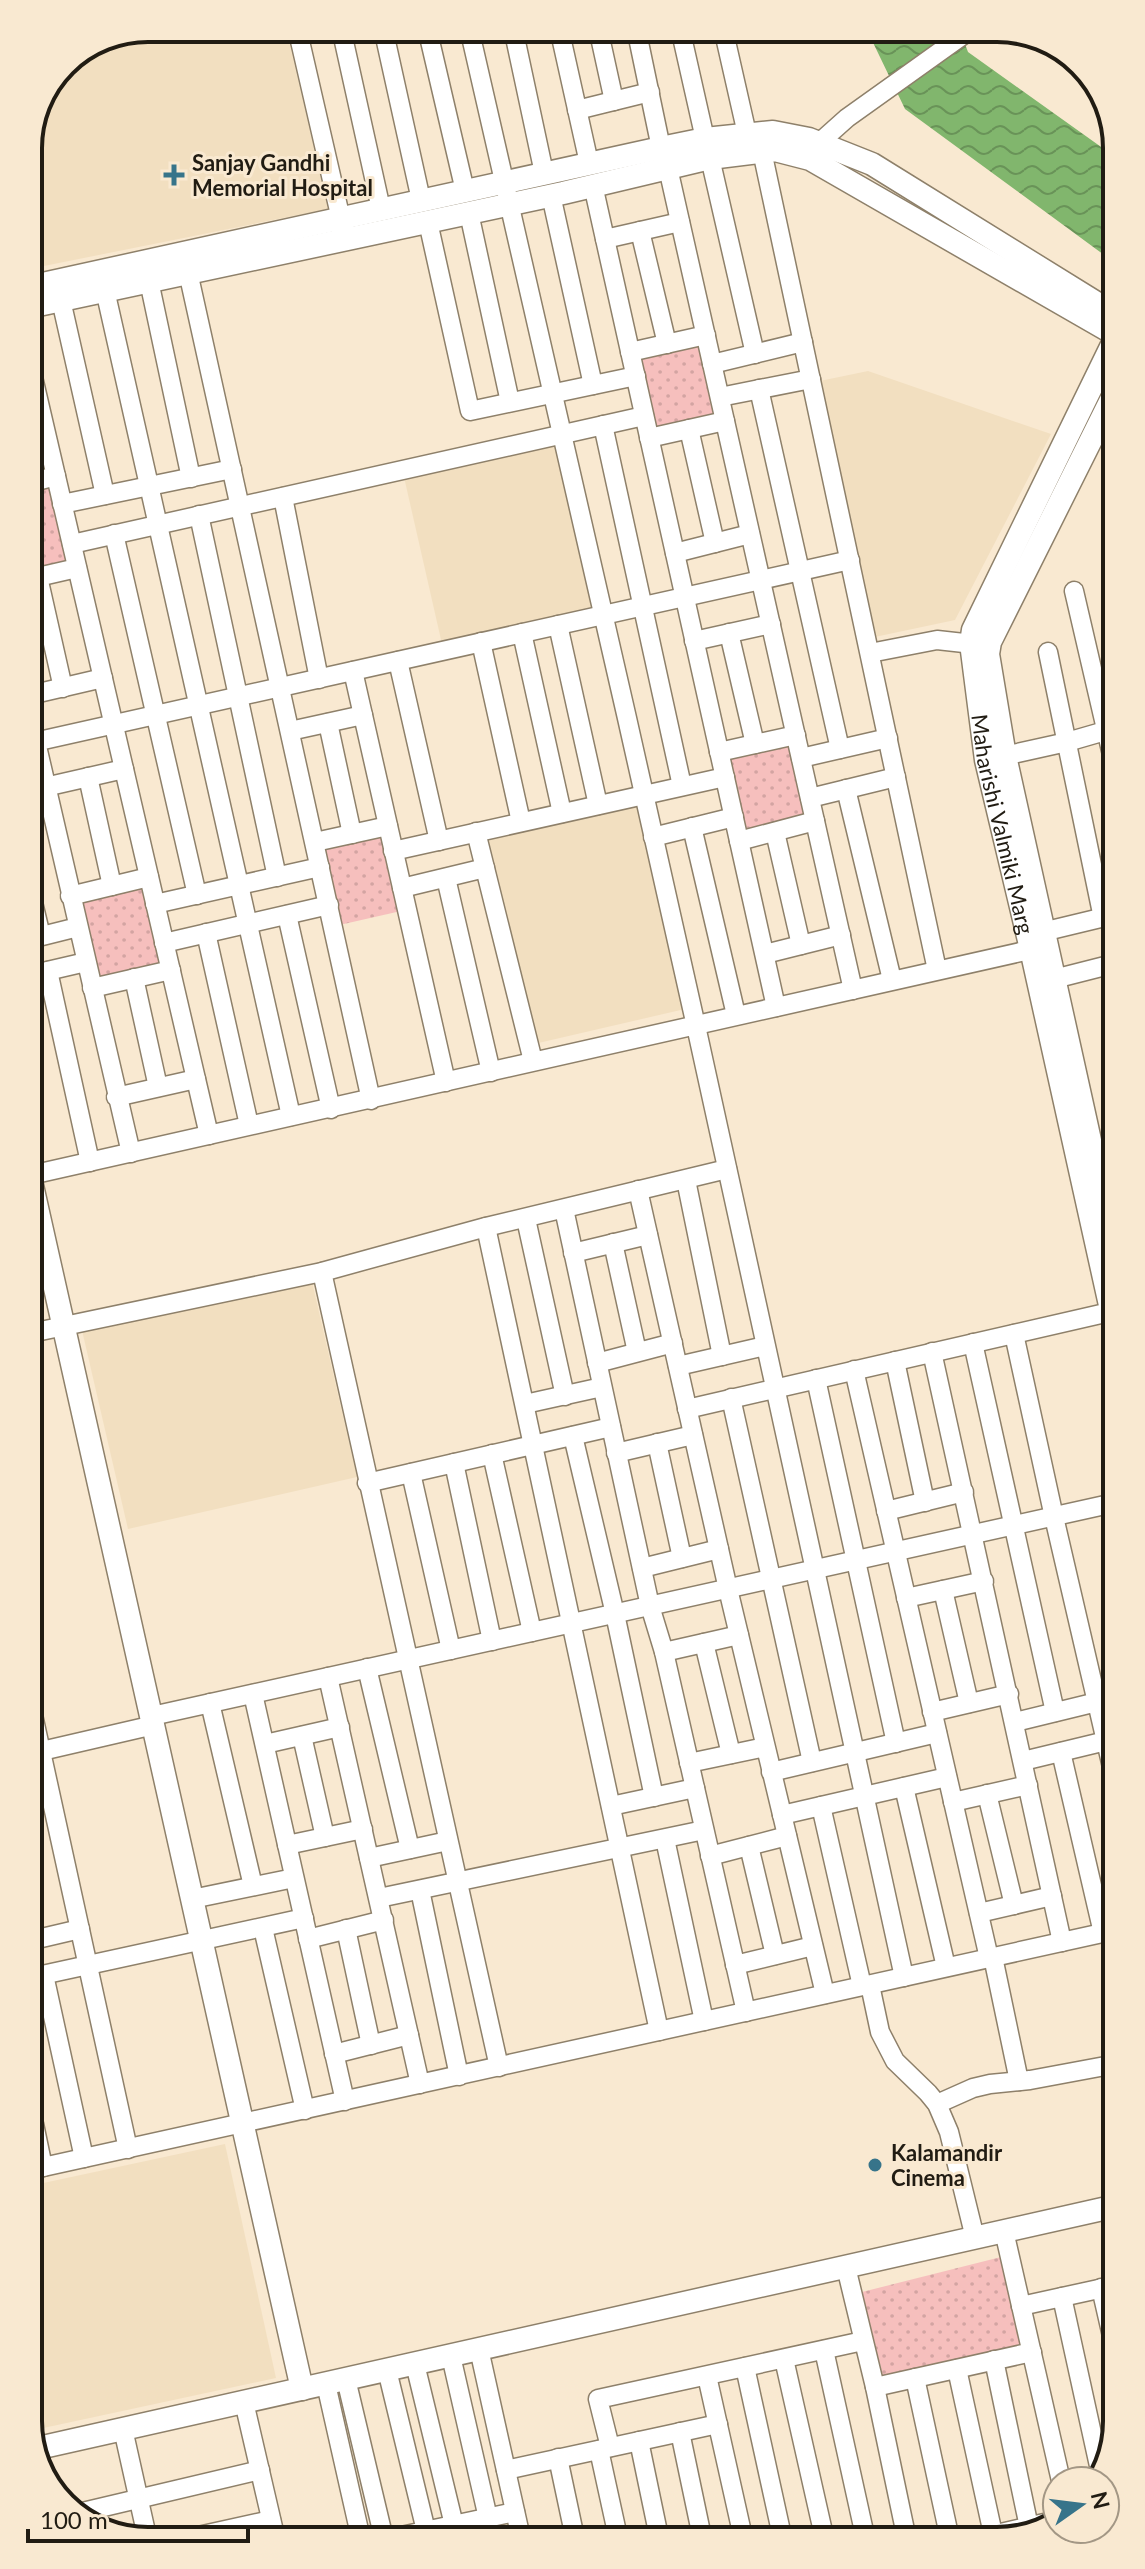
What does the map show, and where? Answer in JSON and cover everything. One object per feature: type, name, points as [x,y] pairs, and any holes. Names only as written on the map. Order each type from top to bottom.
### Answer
[{"type":"street","points":[[300,42],[343,228]]},
{"type":"street","points":[[343,42],[371,219]]},
{"type":"street","points":[[386,42],[470,411],[636,376]]},
{"type":"street","points":[[430,42],[510,402]]},
{"type":"street","points":[[472,42],[555,393],[696,1025],[852,1753],[904,1977]]},
{"type":"street","points":[[516,42],[544,173]]},
{"type":"street","points":[[562,42],[776,1007]]},
{"type":"street","points":[[601,42],[614,101]]},
{"type":"street","points":[[639,42],[853,990]]},
{"type":"street","points":[[683,42],[755,354]]},
{"type":"street","points":[[726,42],[747,134]]},
{"type":"street","points":[[814,151],[866,104],[953,42]]},
{"type":"street","points":[[577,110],[650,92]]},
{"type":"street","points":[[507,193],[544,173],[591,174],[708,149],[747,134],[773,132],[814,151],[1103,327]]},
{"type":"street","points":[[708,149],[814,151],[872,164],[1103,307]]},
{"type":"street","points":[[762,151],[937,970]]},
{"type":"street","points":[[42,285],[216,256],[371,219],[507,193],[551,195],[591,174]]},
{"type":"street","points":[[551,195],[593,385]]},
{"type":"street","points":[[605,239],[680,222]]},
{"type":"street","points":[[640,231],[667,344]]},
{"type":"street","points":[[42,304],[188,272],[216,256]]},
{"type":"street","points":[[188,272],[371,1100]]},
{"type":"street","points":[[149,281],[191,478]]},
{"type":"street","points":[[105,290],[291,1116]]},
{"type":"street","points":[[61,300],[105,495]]},
{"type":"street","points":[[630,352],[706,335]]},
{"type":"street","points":[[712,364],[803,342]]},
{"type":"street","points":[[870,653],[937,640],[980,644],[1028,544],[1103,366]]},
{"type":"street","points":[[720,397],[811,379]]},
{"type":"street","points":[[759,389],[840,749]]},
{"type":"street","points":[[1028,544],[1103,414]]},
{"type":"street","points":[[72,544],[644,416]]},
{"type":"street","points":[[42,418],[209,1135]]},
{"type":"street","points":[[649,438],[725,421]]},
{"type":"street","points":[[603,425],[682,786]]},
{"type":"street","points":[[689,429],[715,543]]},
{"type":"street","points":[[62,504],[232,469]]},
{"type":"street","points":[[42,480],[56,476]]},
{"type":"street","points":[[283,497],[319,679]]},
{"type":"street","points":[[199,515],[277,877]]},
{"type":"street","points":[[114,534],[197,895]]},
{"type":"street","points":[[675,553],[750,534]]},
{"type":"street","points":[[42,740],[850,560]]},
{"type":"street","points":[[42,576],[77,568]]},
{"type":"street","points":[[1074,591],[1103,703]]},
{"type":"street","points":[[42,608],[63,688]]},
{"type":"street","points":[[694,641],[771,624]]},
{"type":"street","points":[[558,625],[598,805]]},
{"type":"street","points":[[522,633],[562,813]]},
{"type":"street","points":[[729,633],[755,744]]},
{"type":"street","points":[[481,642],[521,822]]},
{"type":"street","name":"Maharishi Valmiki Marg","points":[[980,644],[988,654],[996,758],[1037,941],[1094,1152],[1103,1229]]},
{"type":"street","points":[[1048,652],[1103,896]]},
{"type":"street","points":[[398,661],[439,841]]},
{"type":"street","points":[[353,671],[446,1082]]},
{"type":"street","points":[[42,692],[103,678]]},
{"type":"street","points":[[290,731],[363,715]]},
{"type":"street","points":[[328,723],[352,834]]},
{"type":"street","points":[[996,758],[1103,732]]},
{"type":"street","points":[[719,752],[796,735]]},
{"type":"street","points":[[801,758],[888,738]]},
{"type":"street","points":[[45,787],[124,769]]},
{"type":"street","points":[[42,777],[131,1153]]},
{"type":"street","points":[[88,777],[112,886]]},
{"type":"street","points":[[393,851],[725,777]]},
{"type":"street","points":[[810,798],[896,777]]},
{"type":"street","points":[[846,789],[892,980]]},
{"type":"street","points":[[653,837],[734,817]]},
{"type":"street","points":[[739,841],[815,821]]},
{"type":"street","points":[[315,842],[388,826]]},
{"type":"street","points":[[692,827],[736,1015]]},
{"type":"street","points":[[476,832],[533,1061]]},
{"type":"street","points":[[775,832],[801,945]]},
{"type":"street","points":[[155,904],[320,867]]},
{"type":"street","points":[[402,888],[485,868]]},
{"type":"street","points":[[70,896],[149,877]]},
{"type":"street","points":[[446,878],[491,1072]]},
{"type":"street","points":[[164,943],[329,905]]},
{"type":"street","points":[[287,915],[331,1109]]},
{"type":"street","points":[[42,1175],[249,1125],[371,1100],[937,970],[1103,919]]},
{"type":"street","points":[[42,936],[78,927]]},
{"type":"street","points":[[206,933],[249,1125]]},
{"type":"street","points":[[765,954],[841,935]]},
{"type":"street","name":"Maharishi Valmiki Marg","points":[[1037,941],[1054,979],[1103,1196]]},
{"type":"street","points":[[42,972],[86,962]]},
{"type":"street","points":[[1054,979],[1103,967]]},
{"type":"street","points":[[92,988],[171,970]]},
{"type":"street","points":[[134,978],[158,1087]]},
{"type":"street","points":[[42,984],[90,1162]]},
{"type":"street","points":[[116,1097],[196,1079]]},
{"type":"street","points":[[42,1330],[322,1272],[486,1227],[727,1169]]},
{"type":"street","points":[[686,1180],[722,1356]]},
{"type":"street","points":[[638,1190],[728,1589],[825,1994]]},
{"type":"street","points":[[564,1209],[650,1606],[664,1652],[746,2012]]},
{"type":"street","points":[[526,1219],[565,1396]]},
{"type":"street","points":[[42,1227],[302,2389]]},
{"type":"street","points":[[486,1227],[659,2031]]},
{"type":"street","points":[[573,1253],[648,1235]]},
{"type":"street","points":[[613,1243],[637,1352]]},
{"type":"street","points":[[322,1272],[499,2067]]},
{"type":"street","points":[[687,1409],[932,1352],[1103,1317]]},
{"type":"street","points":[[1014,1334],[1103,1728]]},
{"type":"street","points":[[597,1363],[673,1343]]},
{"type":"street","points":[[973,1343],[1055,1712]]},
{"type":"street","points":[[678,1366],[765,1346]]},
{"type":"street","points":[[932,1352],[1062,1942]]},
{"type":"street","points":[[895,1361],[925,1502]]},
{"type":"street","points":[[854,1370],[1019,2081]]},
{"type":"street","points":[[816,1379],[896,1743]]},
{"type":"street","points":[[525,1404],[602,1387]]},
{"type":"street","points":[[731,1398],[812,1762]]},
{"type":"street","points":[[367,1483],[611,1427]]},
{"type":"street","points":[[616,1453],[693,1435]]},
{"type":"street","points":[[573,1436],[654,1797]]},
{"type":"street","points":[[657,1443],[682,1558]]},
{"type":"street","points":[[492,1454],[532,1632]]},
{"type":"street","points":[[454,1463],[492,1641]]},
{"type":"street","points":[[411,1473],[451,1650]]},
{"type":"street","points":[[886,1511],[964,1492]]},
{"type":"street","points":[[42,1751],[210,1703],[1103,1506]]},
{"type":"street","points":[[642,1568],[719,1549]]},
{"type":"street","points":[[906,1598],[984,1581]]},
{"type":"street","points":[[943,1590],[969,1703]]},
{"type":"street","points":[[664,1652],[739,1635]]},
{"type":"street","points":[[704,1643],[731,1754]]},
{"type":"street","points":[[367,1668],[410,1849]]},
{"type":"street","points":[[328,1677],[420,2084]]},
{"type":"street","points":[[253,1694],[345,2101]]},
{"type":"street","points":[[932,1712],[1009,1694]]},
{"type":"street","points":[[1015,1722],[1097,1702]]},
{"type":"street","points":[[210,1703],[253,1886]]},
{"type":"street","points":[[265,1744],[340,1727]]},
{"type":"street","points":[[771,1772],[937,1733]]},
{"type":"street","points":[[302,1736],[325,1837]]},
{"type":"street","points":[[1023,1761],[1103,1742]]},
{"type":"street","points":[[689,1763],[765,1747]]},
{"type":"street","points":[[1061,1752],[1103,1909]]},
{"type":"street","points":[[42,1773],[128,2149]]},
{"type":"street","points":[[782,1815],[947,1777]]},
{"type":"street","points":[[953,1802],[1028,1785]]},
{"type":"street","points":[[904,1787],[946,1967]]},
{"type":"street","points":[[611,1806],[695,1788]]},
{"type":"street","points":[[987,1794],[1014,1905]]},
{"type":"street","points":[[821,1806],[880,2032],[895,2061],[937,2104],[949,2132],[975,2238]]},
{"type":"street","points":[[287,1845],[363,1829]]},
{"type":"street","points":[[379,1898],[704,1830]]},
{"type":"street","points":[[710,1856],[787,1836]]},
{"type":"street","points":[[665,1839],[704,2021]]},
{"type":"street","points":[[369,1858],[448,1841]]},
{"type":"street","points":[[749,1846],[775,1955]]},
{"type":"street","points":[[192,1899],[294,1878]]},
{"type":"street","points":[[420,1890],[459,2076]]},
{"type":"street","points":[[979,1913],[1052,1896]]},
{"type":"street","points":[[42,1975],[304,1918]]},
{"type":"street","points":[[308,1939],[384,1920]]},
{"type":"street","points":[[263,1928],[305,2110]]},
{"type":"street","points":[[42,1934],[80,1929]]},
{"type":"street","points":[[346,1929],[371,2045]]},
{"type":"street","points":[[42,2167],[1103,1932]]},
{"type":"street","points":[[735,1965],[813,1946]]},
{"type":"street","points":[[42,1988],[84,2158]]},
{"type":"street","points":[[334,2054],[409,2035]]},
{"type":"street","points":[[937,2104],[973,2088],[1103,2066]]},
{"type":"street","points":[[45,2446],[1103,2209]]},
{"type":"street","points":[[1004,2231],[1057,2465]]},
{"type":"street","points":[[846,2267],[904,2527]]},
{"type":"street","points":[[1021,2306],[1103,2287]]},
{"type":"street","points":[[1062,2297],[1097,2456]]},
{"type":"street","points":[[616,2527],[598,2399],[863,2341]]},
{"type":"street","points":[[479,2349],[518,2527]]},
{"type":"street","points":[[824,2350],[863,2527]]},
{"type":"street","points":[[875,2387],[1032,2352]]},
{"type":"street","points":[[451,2356],[488,2518]]},
{"type":"street","points":[[784,2359],[822,2527]]},
{"type":"street","points":[[994,2360],[1028,2522]]},
{"type":"street","points":[[415,2364],[464,2527]]},
{"type":"street","points":[[745,2367],[780,2527]]},
{"type":"street","points":[[957,2369],[990,2527]]},
{"type":"street","points":[[387,2370],[425,2527]]},
{"type":"street","points":[[707,2376],[741,2527]]},
{"type":"street","points":[[915,2378],[947,2527]]},
{"type":"street","points":[[336,2381],[384,2527]]},
{"type":"street","points":[[336,2381],[359,2527]]},
{"type":"street","points":[[244,2402],[273,2527]]},
{"type":"street","points":[[506,2470],[718,2424]]},
{"type":"street","points":[[123,2429],[145,2527]]},
{"type":"street","points":[[680,2432],[700,2527]]},
{"type":"street","points":[[639,2441],[657,2527]]},
{"type":"street","points":[[558,2458],[573,2527]]},
{"type":"street","points":[[103,2517],[139,2499],[260,2470]]},
{"type":"street","points":[[466,2527],[515,2512]]},
{"type":"street","points":[[252,2527],[271,2520]]},
{"type":"shaded area","name":"Sanjay Gandhi Memorial Hospital","points":[[289,42],[328,209],[42,266],[42,141],[53,101],[78,68],[95,56],[134,43]]},
{"type":"shaded area","points":[[702,338],[720,419],[654,434],[636,353]]},
{"type":"shaded area","points":[[868,371],[1051,434],[955,620],[870,638],[815,382]]},
{"type":"shaded area","points":[[555,443],[592,611],[442,644],[404,477]]},
{"type":"shaded area","points":[[53,485],[71,566],[42,572],[42,487]]},
{"type":"shaded area","points":[[790,740],[808,821],[743,836],[724,755]]},
{"type":"shaded area","points":[[637,803],[685,1009],[534,1044],[486,838]]},
{"type":"shaded area","points":[[383,830],[401,911],[335,926],[317,845]]},
{"type":"shaded area","points":[[144,885],[163,966],[96,981],[78,900]]},
{"type":"shaded area","points":[[310,1273],[357,1477],[128,1529],[81,1326]]},
{"type":"shaded area","points":[[225,2144],[276,2378],[43,2428],[42,2183]]},
{"type":"shaded area","points":[[1001,2257],[1023,2346],[884,2380],[862,2292]]},
{"type":"water","points":[[873,42],[964,42],[968,52],[1103,148],[1103,254],[905,109]]},
{"type":"place","name":"Sanjay Gandhi Memorial Hospital","points":[[174,175]]},
{"type":"place","name":"Kalamandir Cinema","points":[[875,2165]]}]
